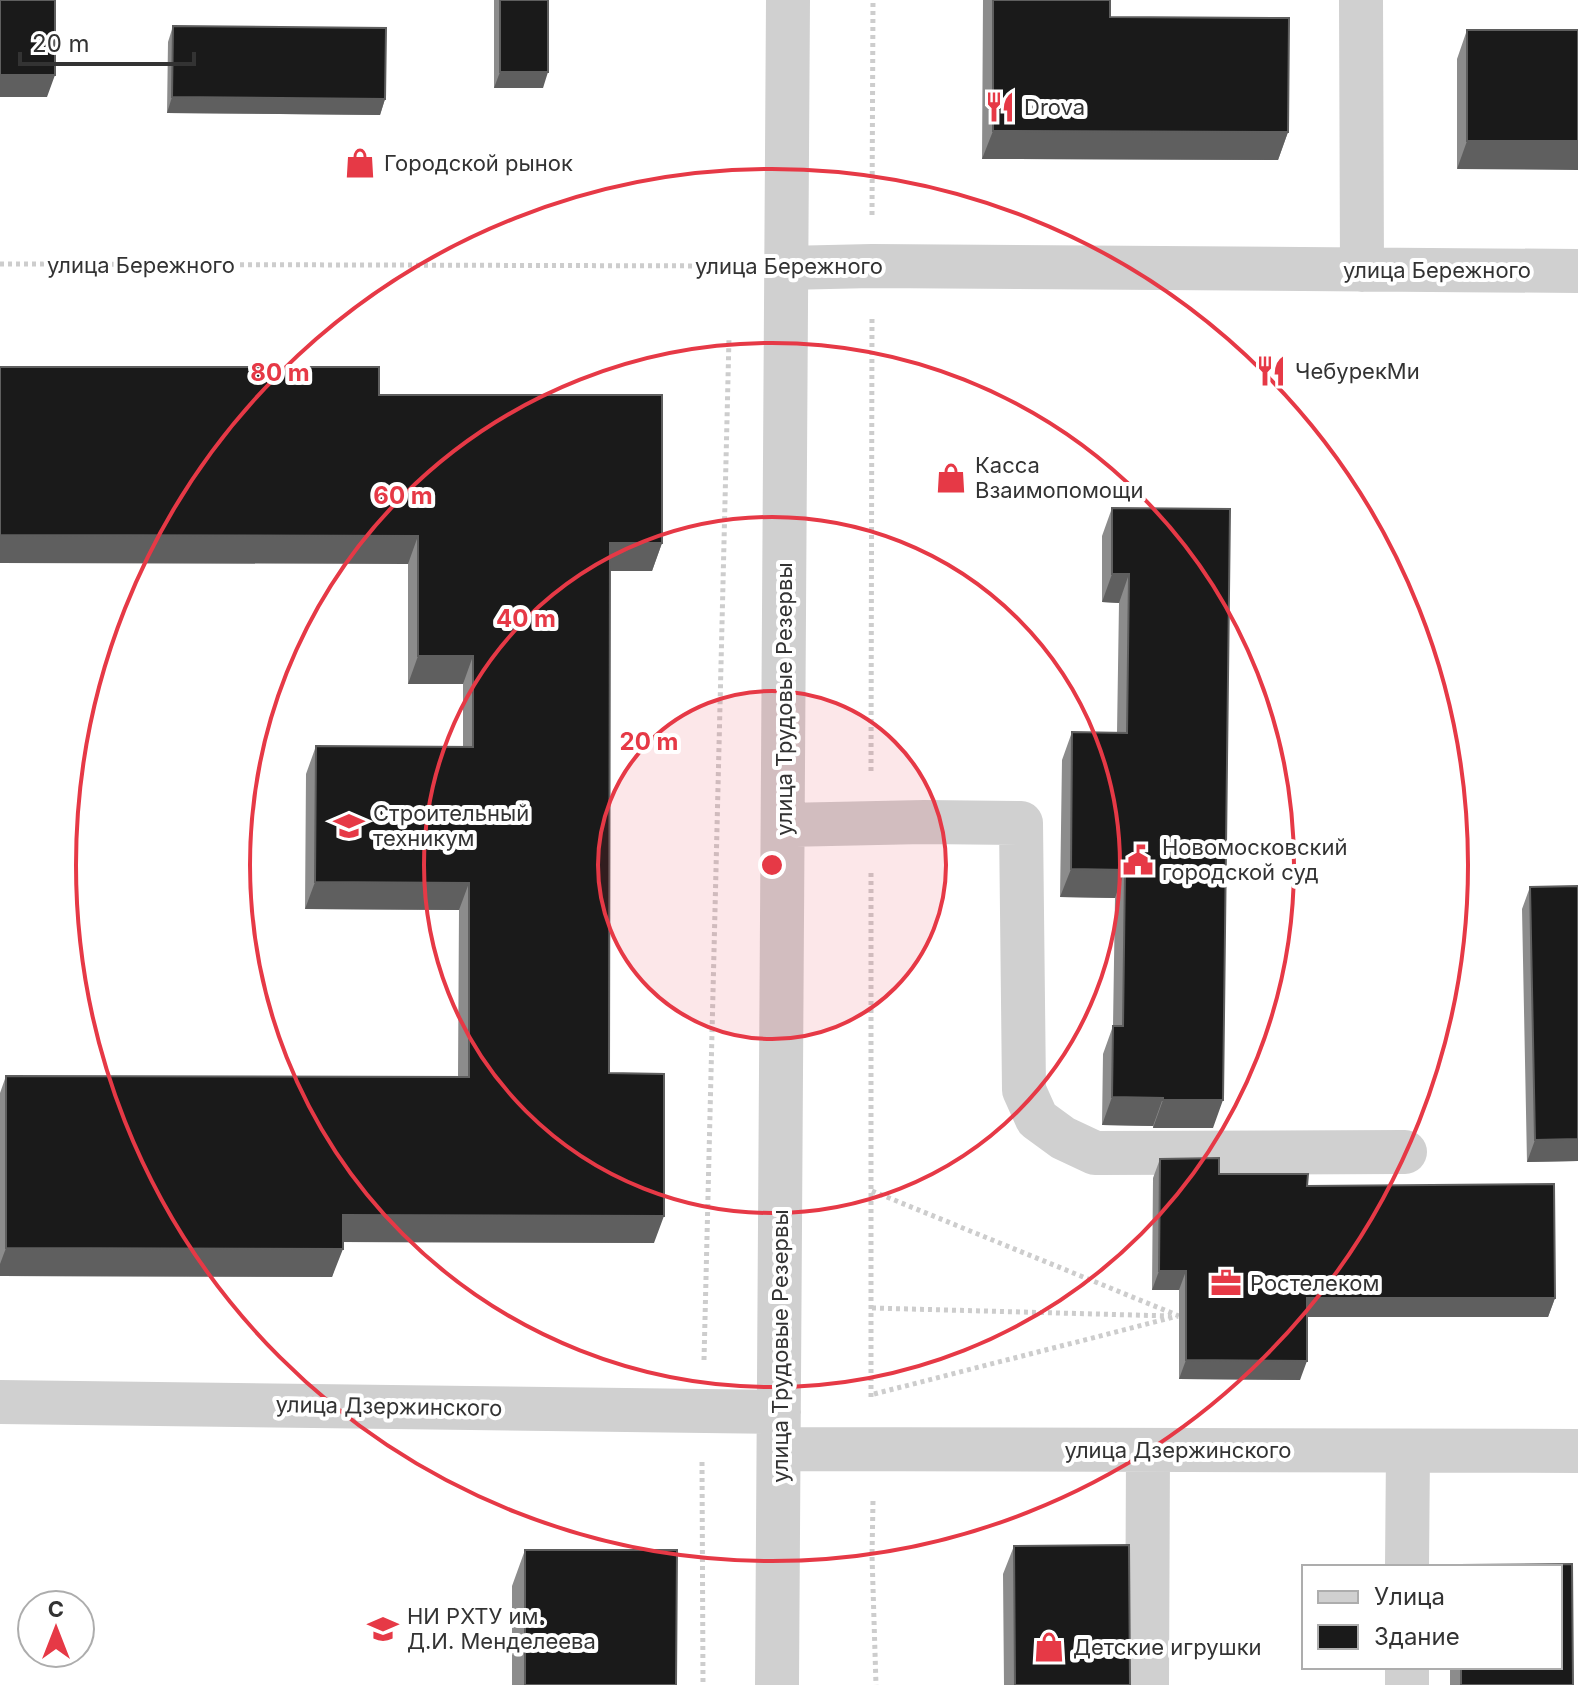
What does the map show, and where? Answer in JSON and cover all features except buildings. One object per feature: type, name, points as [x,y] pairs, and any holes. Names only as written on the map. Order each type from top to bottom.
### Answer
[{"type":"street","name":"улица Трудовые Резервы","points":[[777,1685],[788,0]]},
{"type":"street","points":[[1361,0],[1362,270]]},
{"type":"street","name":"улица Бережного","points":[[786,268],[1578,271]]},
{"type":"street","points":[[784,825],[1021,823],[1024,1090],[1037,1119],[1063,1138],[1095,1153],[1405,1152]]},
{"type":"street","name":"улица Дзержинского","points":[[0,1402],[702,1410],[779,1430],[874,1448],[1578,1451]]},
{"type":"street","points":[[1147,1685],[1148,1451]]},
{"type":"street","points":[[1407,1565],[1408,1451]]},
{"type":"path","name":"улица Бережного","points":[[0,264],[786,268]]},
{"type":"path","points":[[703,1685],[702,1410],[729,329]]},
{"type":"path","points":[[872,1191],[1179,1316]]},
{"type":"path","points":[[872,1308],[1179,1316]]},
{"type":"path","points":[[871,1394],[1179,1316]]},
{"type":"place","name":"Drova","points":[[1000,107]]},
{"type":"place","name":"Городской рынок","points":[[360,163]]},
{"type":"place","name":"ЧебурекМи","points":[[1271,371]]},
{"type":"place","name":"Касса Взаимопомощи","points":[[951,478]]},
{"type":"place","name":"Строительный техникум","points":[[349,826]]},
{"type":"place","name":"Новомосковский городской суд","points":[[1138,860]]},
{"type":"place","name":"Ростелеком","points":[[1226,1283]]},
{"type":"place","name":"НИ РХТУ им. Д.И. Менделеева","points":[[383,1629]]},
{"type":"place","name":"Детские игрушки","points":[[1049,1647]]}]
